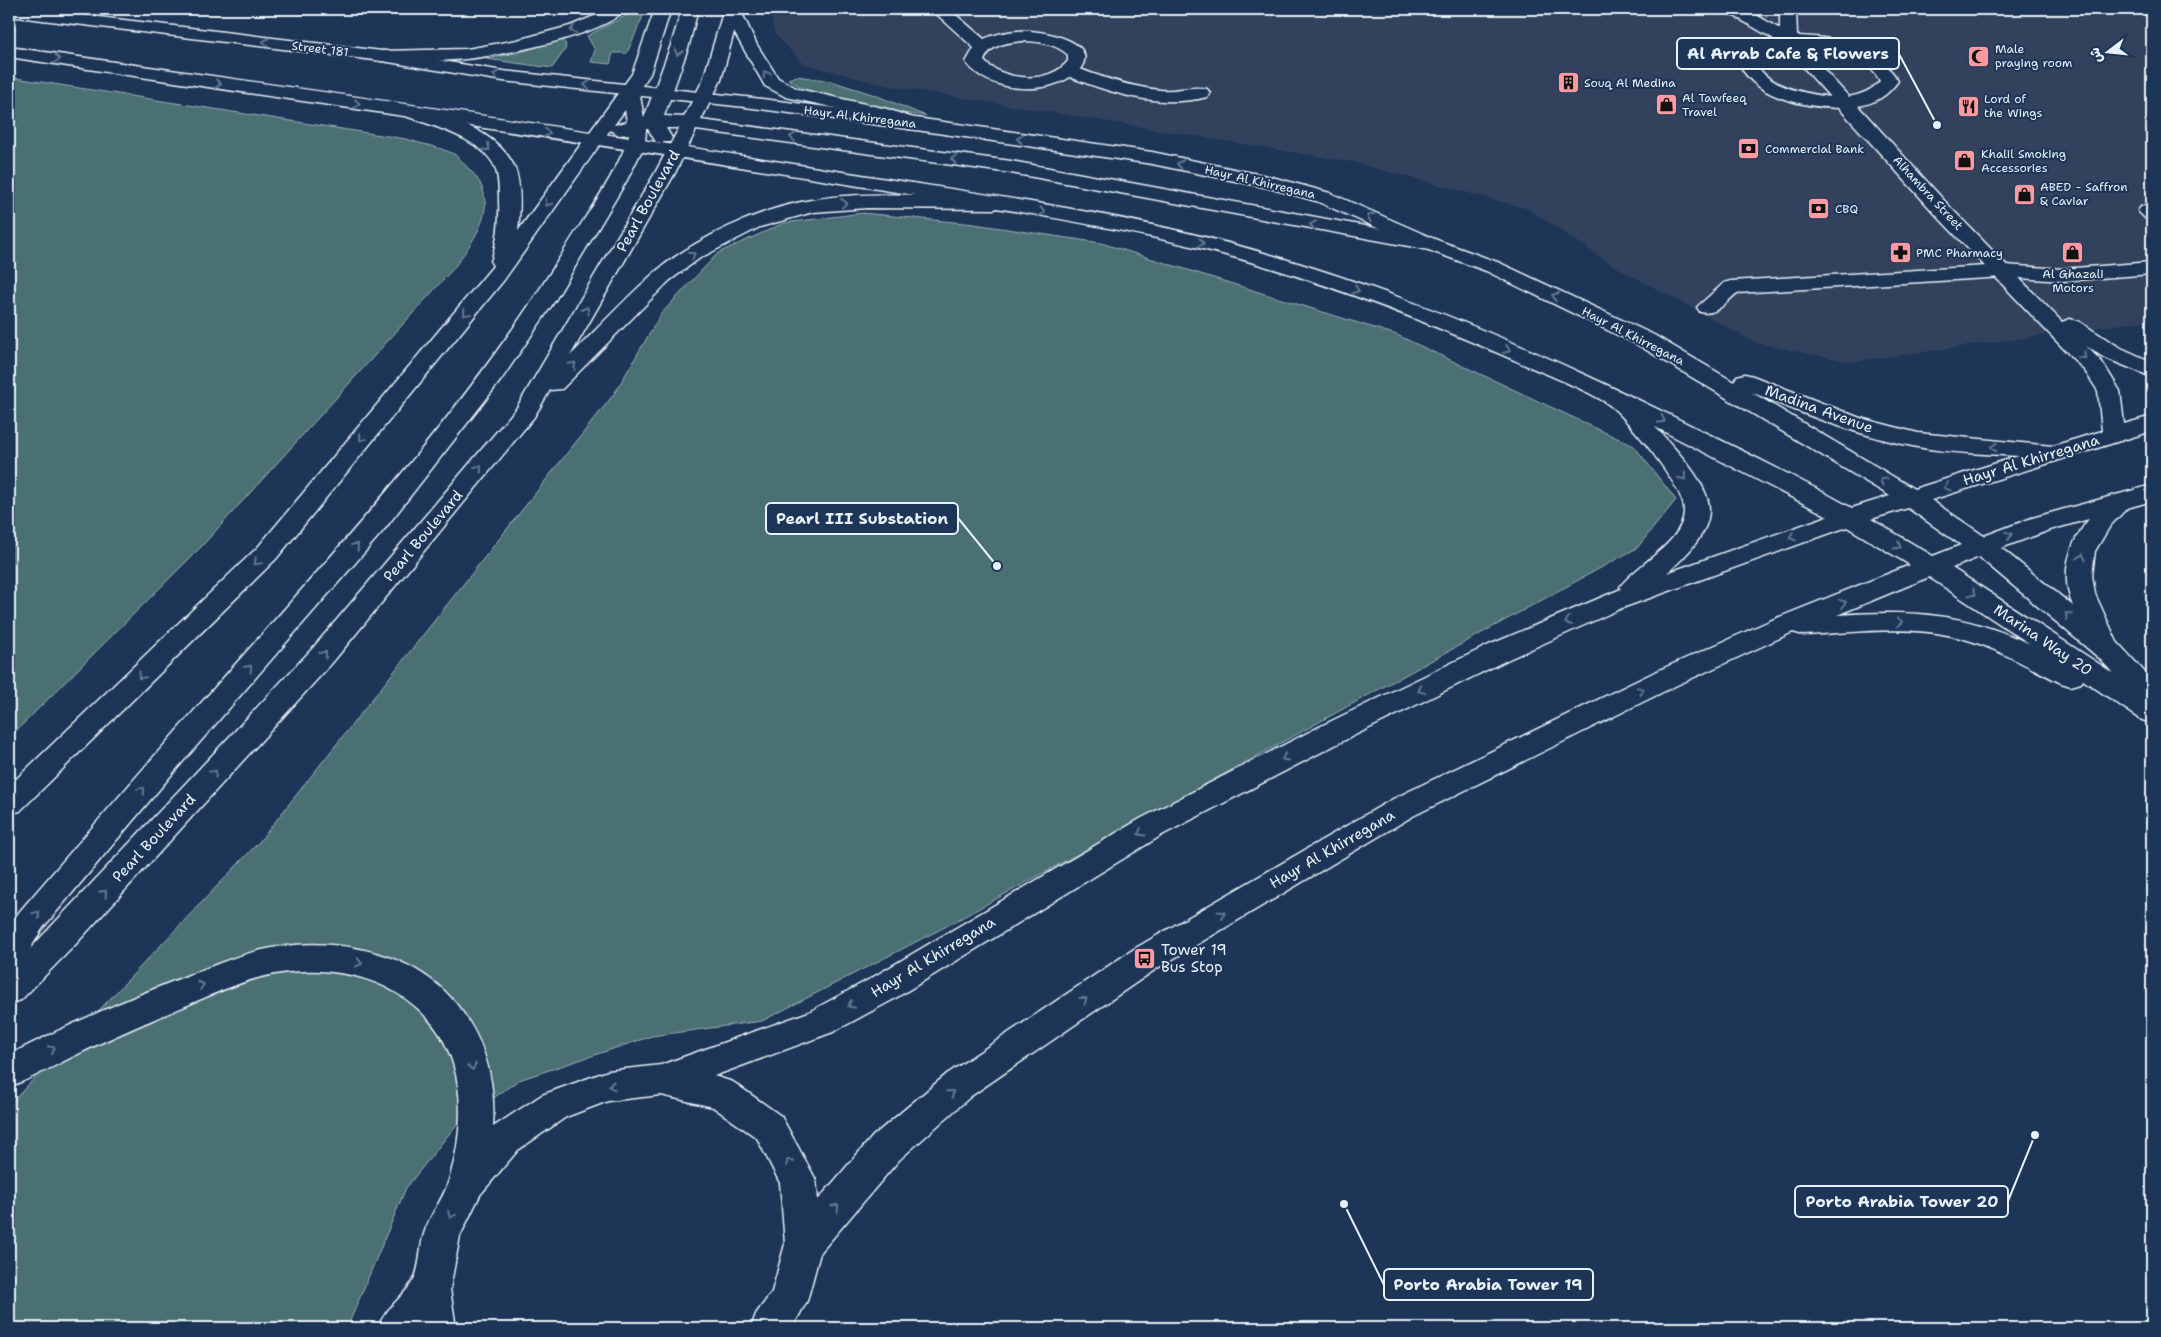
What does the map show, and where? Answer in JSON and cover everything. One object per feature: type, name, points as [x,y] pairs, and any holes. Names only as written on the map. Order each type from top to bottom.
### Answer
[{"type":"street","points":[[382,56],[467,54],[518,45],[576,30],[605,18],[617,9]]},
{"type":"street","points":[[9,803],[60,756],[267,553],[497,276],[641,74],[663,9]]},
{"type":"street","points":[[9,954],[31,920],[374,526],[493,375],[543,302],[617,180],[662,93],[680,45],[690,9]]},
{"type":"street","points":[[732,9],[748,45],[771,82],[799,95],[881,113],[909,123]]},
{"type":"street","name":"Pearl Boulevard","points":[[9,990],[64,936],[322,656],[526,412],[636,226],[677,150],[712,80],[732,9]]},
{"type":"street","points":[[940,9],[983,47]]},
{"type":"street","name":"Alhambra Street","points":[[1734,9],[1789,41],[1944,212],[2094,367],[2109,391],[2114,435]]},
{"type":"street","points":[[1788,9],[1789,41]]},
{"type":"street","name":"Street 181","points":[[9,11],[382,56],[503,76],[630,90]]},
{"type":"street","points":[[958,24],[1013,37]]},
{"type":"street","points":[[1013,37],[1047,38],[1071,48],[1076,56],[1076,63],[1069,71],[1041,81],[1006,80],[991,76],[980,70],[975,62],[977,54],[983,47],[1001,39],[1013,37]]},
{"type":"street","name":"Alhambra Street","points":[[1789,41],[1828,44],[1864,55],[1886,72],[1889,81],[1885,89],[1876,96],[1844,102],[1826,102],[1790,94],[1775,88],[1754,74],[1749,66],[1749,58],[1754,52],[1774,43],[1789,41]]},
{"type":"street","points":[[9,52],[595,139],[689,123],[889,149],[1058,175],[1349,232],[1430,244]]},
{"type":"street","points":[[1069,71],[1118,89],[1162,96],[1201,93]]},
{"type":"street","points":[[630,90],[642,130],[677,150],[1127,227],[1238,252],[1314,274],[1439,321],[1618,399],[1803,491],[1932,567]]},
{"type":"street","name":"Hayr Al Khirregana","points":[[630,90],[703,97],[909,123],[1152,158],[1272,183],[1323,197],[1430,244],[1493,268],[1646,340],[1822,443],[1911,498],[1982,546]]},
{"type":"street","points":[[412,112],[467,133],[485,145],[500,160],[504,167],[509,186],[510,214],[507,244],[497,276]]},
{"type":"street","points":[[642,130],[660,135],[677,150]]},
{"type":"street","points":[[526,412],[662,277],[693,254],[753,223],[812,206],[867,202],[994,203]]},
{"type":"street","points":[[1708,307],[1732,287],[2062,275],[2152,268]]},
{"type":"street","name":"Alhambra Street","points":[[2008,277],[2078,332],[2126,360],[2152,370]]},
{"type":"street","name":"Madina Avenue","points":[[1646,340],[1809,408],[1882,432],[1920,440],[2060,452]]},
{"type":"street","points":[[1613,602],[1667,559],[1685,539],[1698,510],[1692,490],[1618,399]]},
{"type":"street","name":"Hayr Al Khirregana","points":[[661,1080],[821,1022],[882,989],[1151,827],[1374,713],[1499,652],[1613,602],[1850,518],[2152,423]]},
{"type":"street","name":"Hayr Al Khirregana","points":[[804,1244],[886,1148],[959,1085],[1145,959],[1402,808],[1665,679],[1781,627],[2041,524],[2152,493]]},
{"type":"street","points":[[2109,651],[2080,588],[2079,572],[2081,555],[2089,535],[2101,518],[2118,503]]},
{"type":"street","name":"Marina Way 20","points":[[1982,546],[2030,583],[2109,651],[2152,698]]},
{"type":"street","name":"Marina Way 20","points":[[1932,567],[2152,713]]},
{"type":"street","points":[[1781,627],[1913,621],[1951,626],[1988,636],[2024,652],[2152,718]]},
{"type":"street","points":[[9,1072],[71,1039],[130,1013],[241,970],[279,960],[315,958],[351,961],[391,972],[423,991],[451,1018],[469,1051],[477,1090],[476,1134],[467,1182],[442,1234],[431,1289],[437,1328]]},
{"type":"street","points":[[467,1182],[506,1138],[554,1106],[608,1086],[661,1080],[721,1093],[769,1127],[798,1180],[804,1244],[784,1319]]},
{"type":"street","points":[[397,1328],[431,1289]]},
{"type":"shaded area","points":[[769,9],[2152,9],[2152,320],[1851,362],[1756,343],[1609,263],[1529,209],[1352,162],[879,84],[802,63],[775,34]]},
{"type":"green space","points":[[642,10],[644,12],[643,16],[627,53],[613,53],[610,64],[591,62],[595,50],[587,36],[635,11]]},
{"type":"green space","points":[[561,40],[566,44],[565,50],[552,68],[486,59],[516,53]]},
{"type":"green space","points":[[797,76],[831,81],[875,95],[926,116],[854,105],[835,100],[801,87],[788,79]]},
{"type":"green space","points":[[9,77],[406,139],[443,149],[456,155],[479,181],[484,194],[485,206],[483,219],[477,232],[453,269],[201,547],[9,738]]},
{"type":"green space","points":[[863,213],[974,224],[1101,243],[1397,335],[1634,446],[1676,500],[1637,548],[943,928],[762,1021],[652,1036],[519,1080],[457,1124],[406,1188],[347,1328],[9,1328],[9,1105],[259,842],[614,394],[661,314],[718,253],[784,223]]},
{"type":"place","name":"Male praying room","points":[[1979,56]]},
{"type":"place","name":"Souq Al Medina","points":[[1568,83]]},
{"type":"place","name":"Al Tawfeeq Travel","points":[[1666,105]]},
{"type":"place","name":"Lord of the Wings","points":[[1968,106]]},
{"type":"place","name":"Al Arrab Cafe & Flowers","points":[[1937,125]]},
{"type":"place","name":"Commercial Bank","points":[[1749,149]]},
{"type":"place","name":"Khalil Smoking Accessories","points":[[1965,161]]},
{"type":"place","name":"ABED - Saffron & Caviar","points":[[2024,194]]},
{"type":"place","name":"CBQ","points":[[1819,209]]},
{"type":"place","name":"PMC Pharmacy","points":[[1900,253]]},
{"type":"place","name":"Al Ghazali Motors","points":[[2073,253]]},
{"type":"place","name":"Pearl III Substation","points":[[997,566]]},
{"type":"place","name":"Tower 19 Bus Stop","points":[[1145,959]]},
{"type":"place","name":"Porto Arabia Tower 20","points":[[2035,1135]]},
{"type":"place","name":"Porto Arabia Tower 19","points":[[1344,1204]]}]
